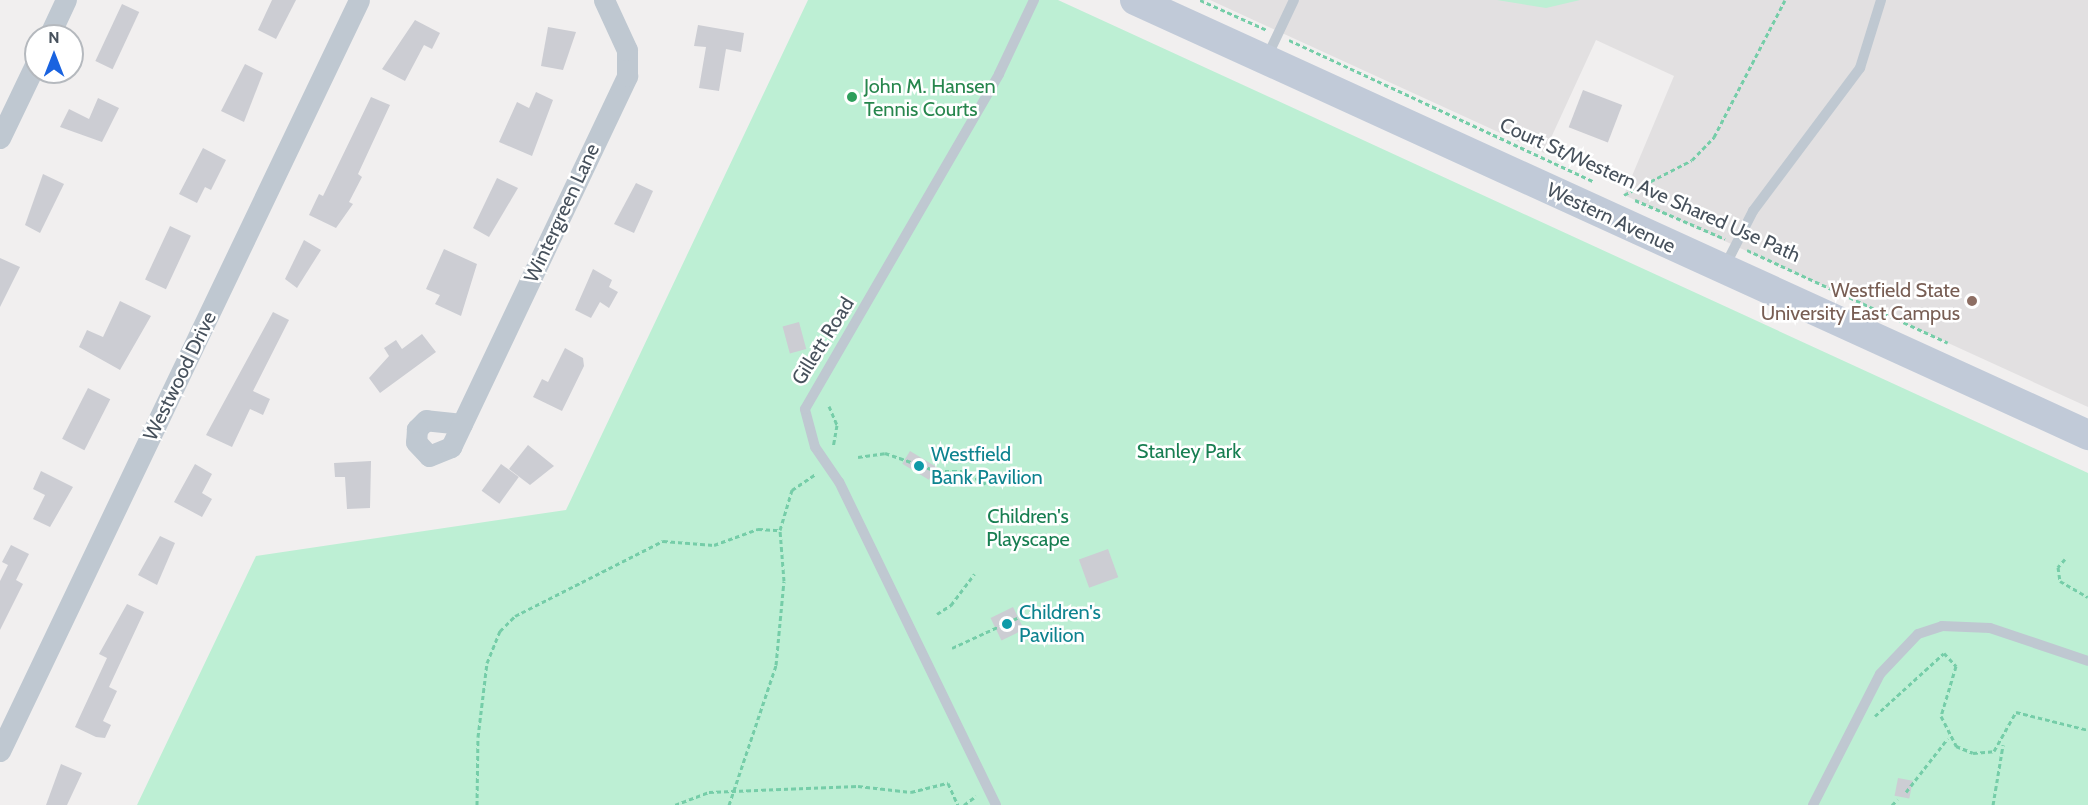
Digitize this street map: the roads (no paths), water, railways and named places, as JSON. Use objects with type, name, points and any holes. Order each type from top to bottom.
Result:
[{"type":"main road","name":"Western Avenue","points":[[1135,0],[1272,47],[1729,256],[2088,435]]},
{"type":"street","points":[[55,24],[66,0]]},
{"type":"street","name":"Westwood Drive","points":[[0,751],[359,0]]},
{"type":"street","name":"Wintergreen Lane","points":[[462,424],[627,76],[627,50],[604,0]]},
{"type":"street","points":[[0,138],[26,84]]},
{"type":"lane","name":"Gillett Road","points":[[996,805],[839,482],[815,447],[805,409],[999,74],[1034,0]]},
{"type":"lane","points":[[1272,47],[1294,0]]},
{"type":"lane","points":[[1729,256],[1753,211],[1860,68],[1881,0]]},
{"type":"lane","points":[[1813,805],[1857,716],[1897,650],[1942,626],[2012,633],[2088,661]]},
{"type":"place","name":"John M. Hansen Tennis Courts","points":[[852,97]]},
{"type":"place","name":"Westfield State University East Campus","points":[[1972,301]]},
{"type":"place","name":"Westfield Bank Pavilion","points":[[919,466]]},
{"type":"place","name":"Children's Pavilion","points":[[1007,624]]},
{"type":"park label","name":"Stanley Park","points":[[1189,451]]},
{"type":"park label","name":"Children's Playscape","points":[[1028,528]]}]
